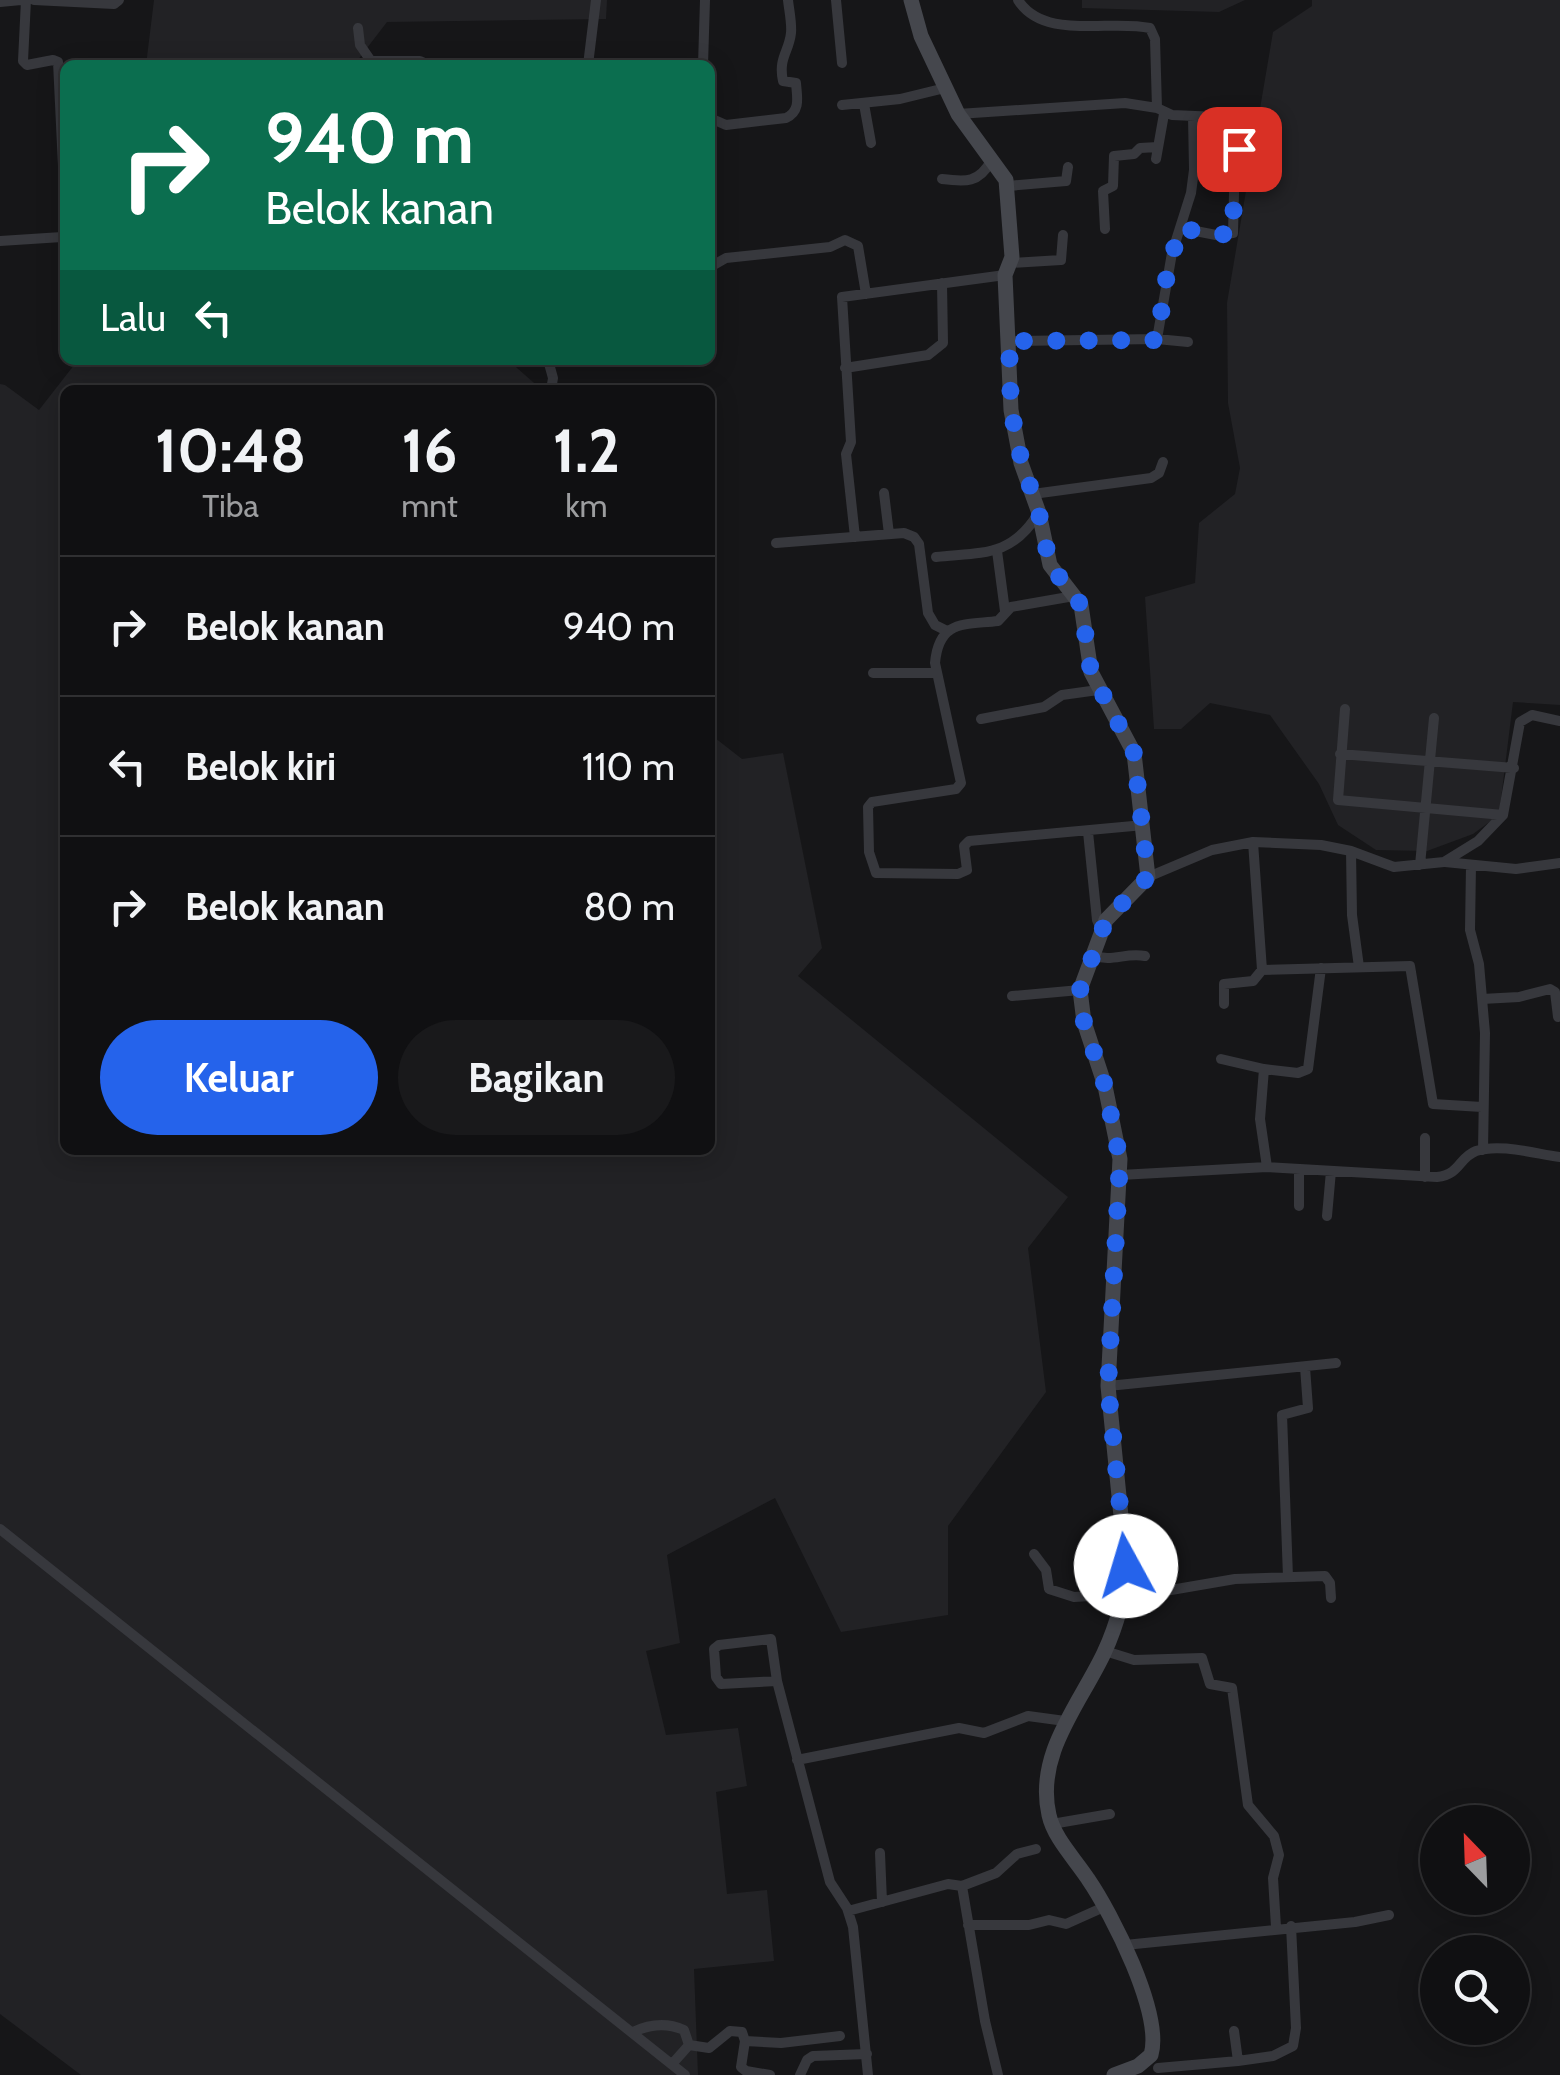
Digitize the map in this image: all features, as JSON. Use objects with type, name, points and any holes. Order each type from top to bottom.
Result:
[{"type":"street","points":[[0,2],[23,0],[23,61],[27,65],[58,62],[60,104]]},
{"type":"street","points":[[34,0],[114,4],[119,0]]},
{"type":"street","points":[[589,60],[596,0]]},
{"type":"street","points":[[702,60],[705,0]]},
{"type":"street","points":[[715,120],[726,125],[786,118],[794,113],[796,83],[783,81],[780,69],[792,36],[788,0]]},
{"type":"street","points":[[836,0],[842,63]]},
{"type":"street","points":[[911,0],[921,36],[958,114],[1008,186],[1014,434],[1039,513],[1050,565],[1083,614],[1087,650],[1098,690],[1134,753],[1148,877]]},
{"type":"street","points":[[1018,0],[1025,11],[1048,22],[1150,28],[1155,39],[1160,111],[1157,153],[1140,148],[1134,154],[1114,156],[1113,186],[1103,191],[1105,229]]},
{"type":"street","points":[[358,28],[360,46],[370,60]]},
{"type":"street","points":[[842,105],[945,88]]},
{"type":"street","points":[[958,114],[1125,102],[1193,116],[1242,118],[1242,146],[1235,154],[1234,229],[1225,236],[1180,228]]},
{"type":"street","points":[[864,104],[871,143]]},
{"type":"street","points":[[1157,340],[1167,274],[1191,193],[1193,116]]},
{"type":"street","points":[[942,179],[976,180],[992,161]]},
{"type":"street","points":[[1008,186],[1066,180],[1068,166]]},
{"type":"street","points":[[855,537],[846,454],[852,442],[842,297],[1061,260],[1063,234]]},
{"type":"street","points":[[0,241],[60,237]]},
{"type":"street","points":[[715,264],[726,258],[830,247],[845,240],[858,246],[866,294]]},
{"type":"street","points":[[844,368],[938,351],[943,343],[942,283]]},
{"type":"street","points":[[1009,341],[1188,342]]},
{"type":"street","points":[[1033,494],[1151,478],[1159,473],[1164,462]]},
{"type":"street","points":[[884,493],[889,534]]},
{"type":"street","points":[[936,557],[997,551],[1029,529],[1039,513]]},
{"type":"street","points":[[776,543],[907,534],[917,540],[928,613],[936,625],[947,631]]},
{"type":"street","points":[[997,551],[1005,611]]},
{"type":"street","points":[[1074,596],[1011,607],[998,621],[962,624],[947,631],[936,651],[937,673],[960,783],[956,789],[872,802],[868,807],[869,852],[876,873],[958,874],[967,870],[964,846],[968,841],[1144,825]]},
{"type":"street","points":[[872,673],[937,673]]},
{"type":"street","points":[[982,719],[1044,707],[1057,696],[1098,690]]},
{"type":"street","points":[[1345,710],[1338,800],[1504,815]]},
{"type":"street","points":[[1444,862],[1478,841],[1504,815],[1516,735],[1525,717],[1560,721]]},
{"type":"street","points":[[1420,866],[1434,718]]},
{"type":"street","points":[[1340,754],[1514,768]]},
{"type":"street","points":[[1088,832],[1096,920],[1101,929]]},
{"type":"street","points":[[1224,1004],[1224,984],[1253,981],[1262,970],[1253,842]]},
{"type":"street","points":[[1156,2066],[1150,2024],[1125,1945],[1052,1824],[1047,1805],[1048,1772],[1066,1720],[1105,1651],[1126,1590],[1108,1386],[1120,1175],[1114,1126],[1084,1022],[1080,990],[1101,929],[1113,912],[1148,877],[1212,850],[1253,842],[1321,846],[1406,868],[1444,862],[1525,869],[1560,864]]},
{"type":"street","points":[[1351,851],[1352,915],[1359,967]]},
{"type":"street","points":[[1471,865],[1470,930],[1476,944],[1485,1033],[1483,1150]]},
{"type":"street","points":[[1092,955],[1104,960],[1145,956]]},
{"type":"street","points":[[1262,970],[1410,966],[1432,1104],[1482,1106]]},
{"type":"street","points":[[1221,1059],[1264,1069],[1298,1073],[1308,1070],[1321,968]]},
{"type":"street","points":[[1482,999],[1519,997],[1550,989],[1555,992],[1558,1018]]},
{"type":"street","points":[[1012,996],[1080,990]]},
{"type":"street","points":[[1264,1069],[1260,1106],[1266,1167]]},
{"type":"street","points":[[1425,1138],[1425,1177]]},
{"type":"street","points":[[1120,1175],[1266,1167],[1444,1177],[1457,1171],[1467,1156],[1483,1150],[1560,1157]]},
{"type":"street","points":[[1300,1169],[1300,1206]]},
{"type":"street","points":[[1326,1216],[1331,1170]]},
{"type":"street","points":[[1108,1386],[1336,1363]]},
{"type":"street","points":[[1288,1577],[1282,1415],[1308,1408],[1305,1367]]},
{"type":"street","points":[[0,1529],[685,2075]]},
{"type":"street","points":[[1034,1554],[1046,1570],[1049,1589],[1074,1597],[1126,1590],[1171,1590],[1235,1579],[1325,1576],[1330,1583],[1330,1598]]},
{"type":"street","points":[[777,1681],[721,1684],[716,1677],[714,1648],[771,1639],[796,1760],[815,1817],[830,1882],[848,1911],[858,1962],[868,2075]]},
{"type":"street","points":[[1105,1651],[1134,1660],[1202,1658],[1210,1684],[1232,1688],[1248,1805],[1274,1836],[1278,1855],[1273,1878],[1276,1927]]},
{"type":"street","points":[[796,1760],[959,1728],[984,1733],[1022,1716],[1066,1720]]},
{"type":"street","points":[[1052,1824],[1110,1814]]},
{"type":"street","points":[[848,1911],[948,1884],[962,1886],[996,1873],[1017,1854],[1036,1849]]},
{"type":"street","points":[[880,1853],[882,1902]]},
{"type":"street","points":[[962,1886],[998,2075]]},
{"type":"street","points":[[968,1925],[1028,1925],[1050,1920],[1066,1924],[1104,1908]]},
{"type":"street","points":[[1125,1945],[1388,1915]]},
{"type":"street","points":[[1114,2075],[1138,2066],[1273,2056],[1293,2046],[1296,2028],[1292,1926]]},
{"type":"street","points":[[633,2032],[668,2024],[684,2030],[689,2045]]},
{"type":"street","points":[[689,2045],[709,2048],[724,2034],[736,2030],[744,2035],[745,2041],[741,2066],[746,2071],[770,2075]]},
{"type":"street","points":[[1234,2031],[1238,2060]]},
{"type":"street","points":[[745,2041],[791,2042],[840,2036]]},
{"type":"street","points":[[673,2063],[689,2045]]},
{"type":"street","points":[[800,2075],[806,2060],[814,2056],[867,2054]]},
{"type":"shaded area","points":[[154,0],[607,0],[606,19],[387,22],[358,60],[147,60]]},
{"type":"shaded area","points":[[1082,0],[1245,0],[1219,12],[1082,8]]},
{"type":"shaded area","points":[[1312,0],[1560,0],[1560,705],[1513,702],[1499,815],[1473,834],[1427,851],[1376,850],[1338,825],[1319,784],[1270,715],[1210,703],[1181,729],[1154,729],[1145,597],[1195,583],[1199,523],[1235,494],[1240,468],[1228,403],[1227,303],[1273,32],[1312,6]]},
{"type":"shaded area","points":[[74,365],[514,365],[536,385],[60,385],[60,1155],[715,1155],[715,738],[742,759],[783,753],[822,948],[798,976],[1068,1197],[1028,1248],[1046,1392],[948,1526],[948,1615],[841,1632],[775,1498],[667,1555],[680,1643],[646,1651],[666,1735],[738,1728],[747,1786],[716,1792],[727,1894],[767,1890],[774,1961],[694,1969],[698,2075],[81,2075],[0,2014],[0,384],[39,410]]},
{"type":"route","points":[[1126,1566],[1108,1386],[1120,1160],[1105,1086],[1084,1022],[1080,990],[1106,920],[1148,877],[1148,856],[1134,753],[1091,672],[1081,605],[1050,565],[1038,509],[1014,434],[1009,341],[1157,340],[1167,274],[1180,228],[1216,235],[1233,233],[1235,154],[1239,149]]}]
